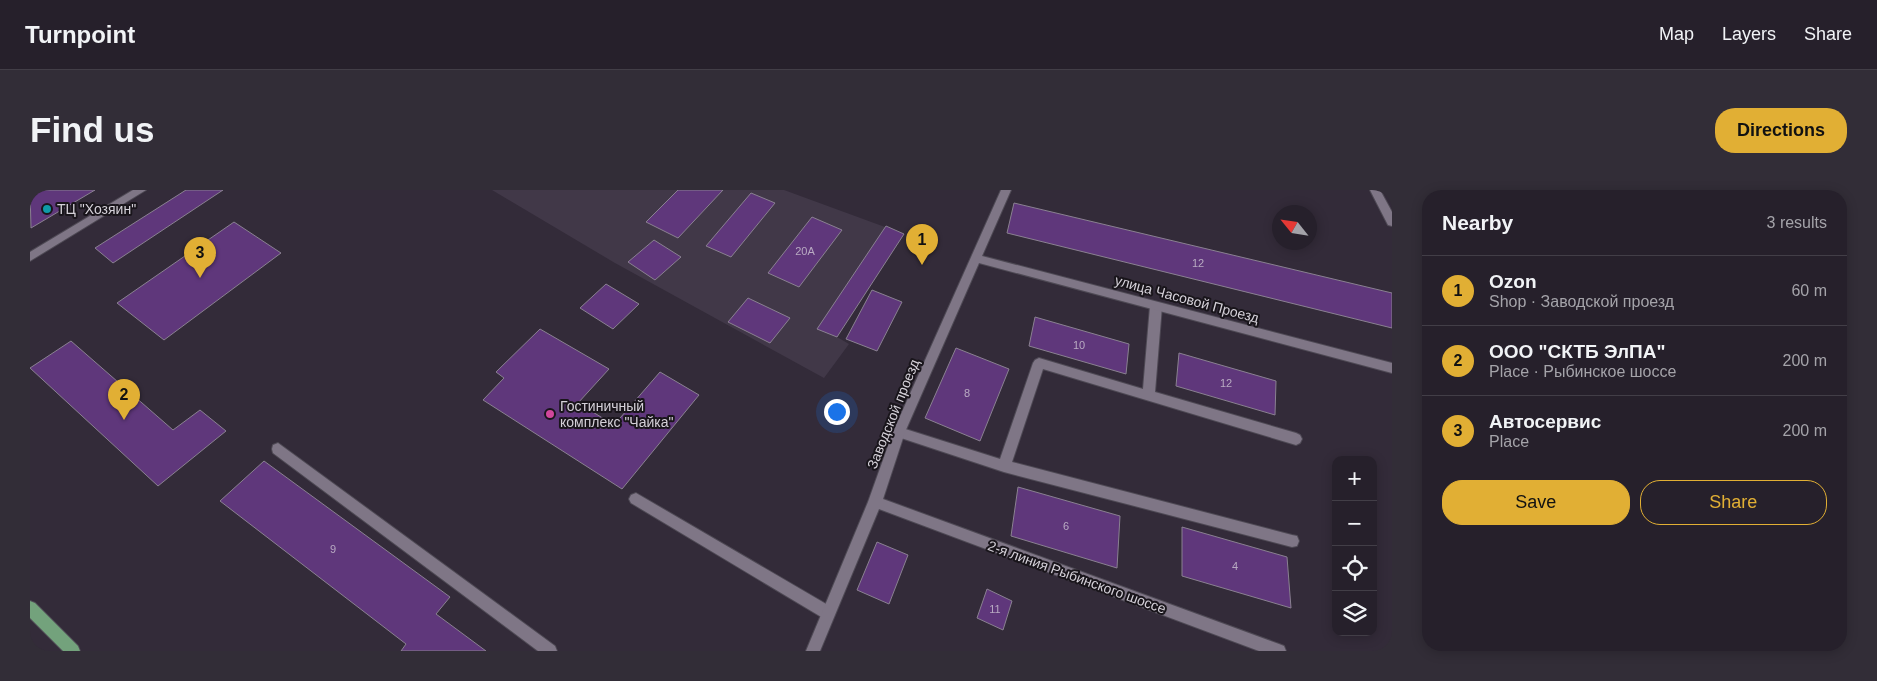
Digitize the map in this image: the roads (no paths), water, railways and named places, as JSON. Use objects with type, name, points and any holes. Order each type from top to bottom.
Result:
[{"type":"main road","points":[[30,608],[73,651]]},
{"type":"street","points":[[30,257],[141,190]]},
{"type":"street","name":"Заводской проезд","points":[[813,651],[875,502],[899,432],[1006,190]]},
{"type":"street","points":[[1375,190],[1392,222]]},
{"type":"street","name":"улица Часовой Проезд","points":[[975,258],[1392,368]]},
{"type":"street","points":[[1149,395],[1156,306]]},
{"type":"street","points":[[1004,466],[1039,363],[1296,439]]},
{"type":"street","points":[[899,432],[1004,466],[1292,541]]},
{"type":"street","points":[[278,449],[550,651]]},
{"type":"street","points":[[636,499],[828,614]]},
{"type":"street","name":"2-я линия Рыбинского шоссе","points":[[875,502],[1279,651]]},
{"type":"place","name":"ТЦ \"Хозяин\"","points":[[47,209]]},
{"type":"place","name":"Ozon","points":[[922,265]]},
{"type":"place","name":"Автосервис","points":[[200,278]]},
{"type":"place","name":"Гостиничный комплекс \"Чайка\"","points":[[550,414]]},
{"type":"place","name":"ООО \"СКТБ ЭлПА\"","points":[[124,420]]}]
